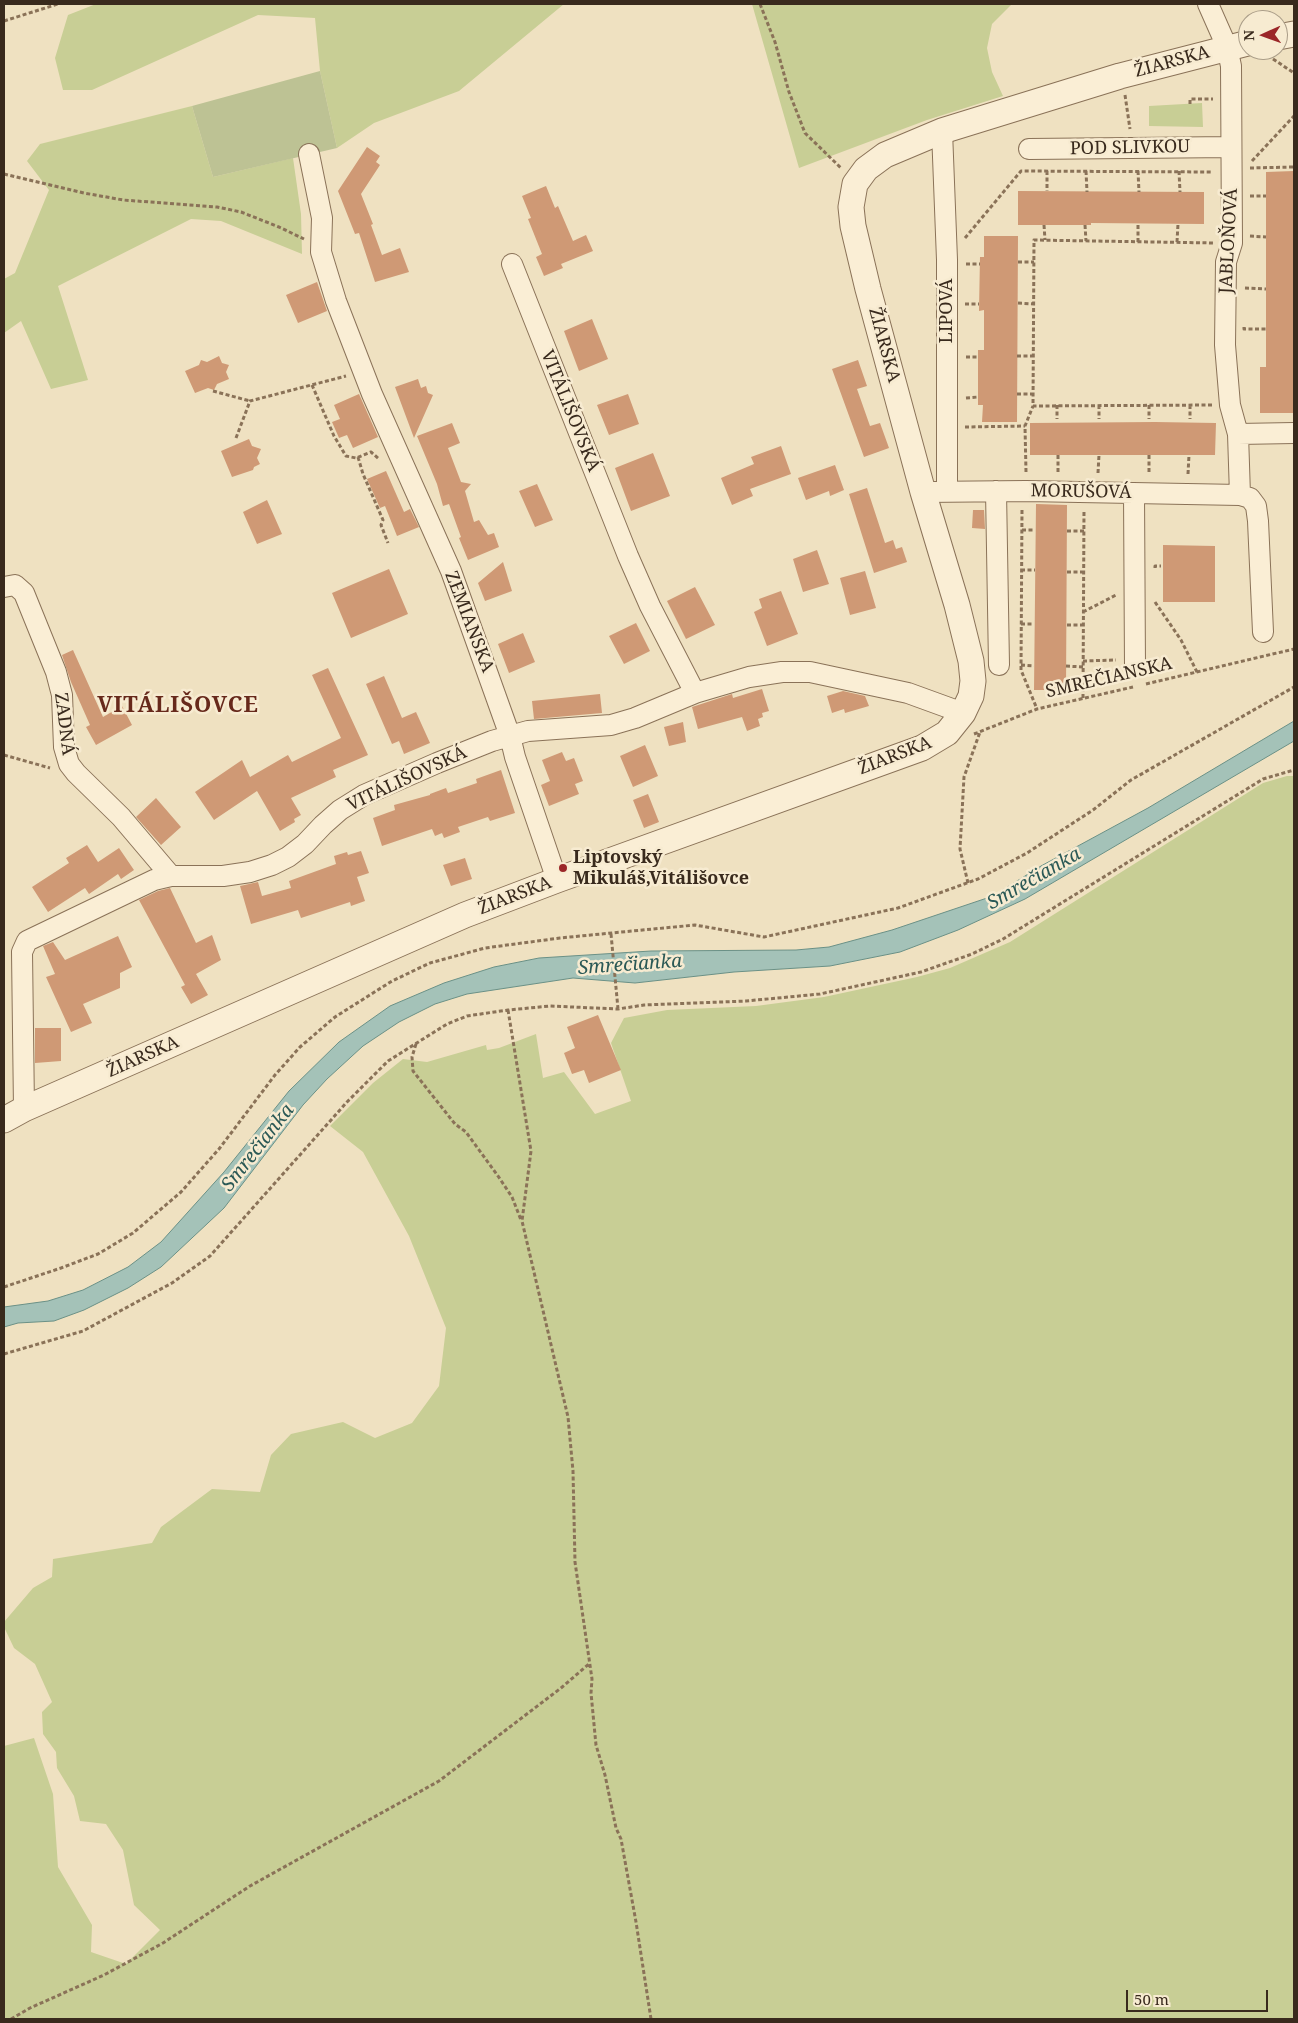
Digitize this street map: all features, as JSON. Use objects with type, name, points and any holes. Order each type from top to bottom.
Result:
[{"type":"street","name":"JABLOŇOVÁ","points":[[1208,4],[1237,45],[1231,66],[1231,147],[1238,170],[1238,240],[1226,262],[1225,345],[1230,405],[1238,434],[1240,495]]},
{"type":"street","name":"ŽIARSKA","points":[[14,1115],[465,915],[922,748],[947,733],[968,724],[973,681],[971,661],[957,606],[935,491],[853,226],[851,207],[855,184],[866,169],[885,155],[942,131],[1120,76],[1237,45]]},
{"type":"street","name":"LIPOVÁ","points":[[935,491],[947,427],[956,262],[942,131]]},
{"type":"street","name":"POD SLIVKOU","points":[[1029,149],[1231,147]]},
{"type":"street","name":"ZEMIANSKA","points":[[309,154],[322,218],[321,252],[336,301],[363,371],[451,571],[510,736],[515,757],[557,880]]},
{"type":"street","name":"VITÁLIŠOVSKÁ","points":[[512,264],[628,556],[650,606],[695,693]]},
{"type":"street","points":[[1238,434],[1294,433]]},
{"type":"street","name":"MORUŠOVÁ","points":[[935,491],[1240,495]]},
{"type":"street","points":[[996,491],[999,665]]},
{"type":"street","points":[[1134,494],[1135,667]]},
{"type":"street","points":[[1240,495],[1250,498],[1256,506],[1263,632]]},
{"type":"street","name":"ZADNÁ","points":[[4,587],[15,586],[24,593],[56,672],[62,695],[64,747],[69,764],[122,817],[171,876]]},
{"type":"street","name":"VITÁLIŠOVSKÁ","points":[[14,1115],[22,952],[27,941],[154,880],[171,876],[223,876],[250,872],[272,865],[288,858],[305,844],[323,824],[340,810],[364,795],[437,763],[492,741],[528,731],[611,725],[635,718],[695,693],[749,677],[782,672],[810,672],[908,693],[968,724]]},
{"type":"path","points":[[4,21],[58,4]]},
{"type":"path","points":[[760,4],[775,42],[789,92],[805,133],[855,184]]},
{"type":"path","points":[[1284,60],[1294,73]]},
{"type":"path","points":[[1125,94],[1130,129]]},
{"type":"path","points":[[1190,104],[1190,99],[1232,99]]},
{"type":"path","points":[[956,262],[1021,171],[1179,172],[1294,167]]},
{"type":"path","points":[[1047,171],[1047,191]]},
{"type":"path","points":[[1086,171],[1087,192]]},
{"type":"path","points":[[1138,172],[1139,192]]},
{"type":"path","points":[[1179,172],[1180,192]]},
{"type":"path","points":[[4,174],[123,200],[217,207],[256,217],[298,236],[321,252]]},
{"type":"path","points":[[1244,196],[1266,196]]},
{"type":"path","points":[[1178,224],[1178,242]]},
{"type":"path","points":[[1044,225],[1045,240]]},
{"type":"path","points":[[1085,225],[1086,241]]},
{"type":"path","points":[[1138,225],[1138,242]]},
{"type":"path","points":[[1037,709],[1021,670],[1025,426],[1034,406],[1034,240],[1178,242],[1238,240],[1266,236]]},
{"type":"path","points":[[956,262],[980,264]]},
{"type":"path","points":[[1018,262],[1034,262]]},
{"type":"path","points":[[1244,288],[1266,289]]},
{"type":"path","points":[[965,304],[979,304]]},
{"type":"path","points":[[1018,304],[1034,304]]},
{"type":"path","points":[[965,357],[978,356]]},
{"type":"path","points":[[1018,356],[1034,356]]},
{"type":"path","points":[[213,390],[250,401],[363,371]]},
{"type":"path","points":[[312,385],[334,436],[346,456],[350,458],[358,457],[371,452],[386,465]]},
{"type":"path","points":[[1017,394],[1033,394]]},
{"type":"path","points":[[966,398],[978,398]]},
{"type":"path","points":[[236,438],[250,401]]},
{"type":"path","points":[[1149,405],[1149,419]]},
{"type":"path","points":[[1190,405],[1190,419]]},
{"type":"path","points":[[1034,406],[1230,405]]},
{"type":"path","points":[[1057,406],[1057,419]]},
{"type":"path","points":[[1099,406],[1099,419]]},
{"type":"path","points":[[947,427],[1025,426]]},
{"type":"path","points":[[1058,455],[1058,472]]},
{"type":"path","points":[[1098,473],[1099,455]]},
{"type":"path","points":[[1149,455],[1149,474]]},
{"type":"path","points":[[1188,474],[1189,455]]},
{"type":"path","points":[[358,457],[363,474],[383,520],[381,525],[388,543]]},
{"type":"path","points":[[1084,492],[1084,698]]},
{"type":"path","points":[[1022,530],[1035,530]]},
{"type":"path","points":[[1067,531],[1084,531]]},
{"type":"path","points":[[1155,573],[1155,566],[1161,566]]},
{"type":"path","points":[[1022,570],[1035,570]]},
{"type":"path","points":[[1067,572],[1084,572]]},
{"type":"path","points":[[1083,612],[1116,595]]},
{"type":"path","points":[[1155,595],[1155,602],[1181,640],[1197,672]]},
{"type":"path","points":[[1022,624],[1034,624]]},
{"type":"path","points":[[1067,625],[1083,625]]},
{"type":"path","name":"SMREČIANSKA","points":[[968,724],[980,732],[1037,709],[1294,649]]},
{"type":"path","points":[[1083,661],[1116,660]]},
{"type":"path","points":[[1021,665],[1034,666]]},
{"type":"path","points":[[1066,666],[1083,667]]},
{"type":"path","points":[[4,1287],[98,1254],[133,1233],[187,1185],[219,1148],[274,1075],[300,1047],[335,1017],[392,981],[430,963],[485,948],[560,938],[695,925],[764,936],[898,908],[968,883],[1035,847],[1093,810],[1130,780],[1294,687]]},
{"type":"path","points":[[968,883],[960,849],[964,777],[980,732]]},
{"type":"path","points":[[4,755],[54,770]]},
{"type":"path","points":[[4,1354],[82,1330],[172,1283],[210,1256],[346,1102],[388,1061],[447,1024],[467,1016],[550,1006],[618,1009],[736,1002],[820,994],[921,972],[972,954],[1003,939],[1255,783],[1294,768]]},
{"type":"path","points":[[611,934],[618,1009]]},
{"type":"path","points":[[508,1010],[531,1151],[522,1221]]},
{"type":"path","points":[[416,1043],[412,1057],[413,1071],[455,1124],[466,1132],[498,1176],[512,1197],[522,1221],[568,1417],[573,1471],[575,1562],[590,1663],[596,1745],[605,1775],[616,1828],[621,1840],[651,2019]]},
{"type":"path","points":[[11,2019],[30,2008],[104,1975],[154,1947],[250,1886],[440,1781],[561,1688],[590,1663]]},
{"type":"green space","points":[[96,4],[564,4],[459,91],[374,123],[337,148],[320,71],[315,18],[258,15],[92,90],[63,90],[55,58],[68,15]]},
{"type":"green space","points":[[752,4],[1015,4],[1011,5],[992,24],[987,48],[992,72],[1003,96],[927,120],[799,168]]},
{"type":"green space","points":[[320,71],[337,148],[213,177],[192,106]]},
{"type":"green space","points":[[1202,103],[1203,127],[1149,126],[1149,106]]},
{"type":"green space","points":[[192,106],[213,177],[293,158],[301,214],[302,254],[221,221],[191,219],[58,286],[88,380],[51,389],[21,321],[4,333],[4,279],[15,273],[49,190],[27,161],[40,144]]},
{"type":"green space","points":[[1287,776],[1294,776],[1294,2019],[4,2019],[4,1746],[34,1738],[53,1794],[58,1867],[92,1925],[91,1952],[126,1964],[160,1930],[134,1905],[123,1850],[106,1824],[80,1821],[74,1796],[57,1768],[56,1752],[43,1734],[42,1712],[52,1702],[35,1664],[14,1648],[4,1627],[4,1622],[33,1588],[52,1577],[53,1559],[152,1543],[161,1527],[212,1489],[260,1492],[271,1455],[291,1434],[343,1422],[375,1438],[412,1423],[439,1386],[446,1328],[409,1236],[363,1152],[330,1126],[373,1083],[403,1059],[427,1062],[486,1045],[487,1050],[499,1048],[536,1034],[543,1078],[564,1072],[595,1114],[631,1101],[611,1043],[624,1018],[667,1010],[756,1006],[824,997],[950,968],[1010,942],[1263,783]]},
{"type":"water","name":"Smrečianka","points":[[1294,721],[1294,741],[1025,899],[958,930],[900,952],[830,966],[734,972],[635,983],[573,978],[467,994],[435,1004],[399,1022],[363,1046],[327,1079],[303,1105],[224,1208],[161,1267],[128,1288],[84,1310],[54,1321],[18,1323],[4,1327],[4,1307],[48,1301],[83,1290],[128,1267],[161,1242],[224,1172],[289,1091],[339,1042],[390,1006],[444,983],[494,967],[539,958],[651,951],[796,950],[829,947],[892,930],[993,896],[1041,866],[1148,808]]},
{"type":"building","points":[[367,147],[380,156],[376,162],[380,165],[361,194],[373,224],[371,225],[382,255],[400,248],[409,272],[375,282],[359,233],[355,234],[338,191]]},
{"type":"building","points":[[1294,171],[1294,413],[1260,413],[1260,367],[1266,367],[1266,172]]},
{"type":"building","points":[[546,186],[555,208],[558,206],[573,241],[586,235],[593,251],[561,264],[563,268],[544,276],[536,257],[542,254],[528,219],[531,218],[522,196]]},
{"type":"building","points":[[1018,191],[1204,192],[1204,224],[1091,223],[1091,225],[1018,225]]},
{"type":"building","points":[[984,236],[1018,236],[1017,422],[982,422],[983,405],[978,405],[978,350],[984,350],[984,310],[979,311],[980,257],[984,257]]},
{"type":"building","points":[[317,282],[327,311],[298,323],[286,295]]},
{"type":"building","points":[[592,319],[608,359],[579,371],[564,331]]},
{"type":"building","points":[[219,356],[222,363],[229,365],[226,372],[229,379],[217,384],[214,390],[208,388],[195,393],[185,371],[199,365],[201,360],[207,362]]},
{"type":"building","points":[[858,360],[867,386],[857,389],[870,426],[880,423],[889,448],[864,457],[832,369]]},
{"type":"building","points":[[418,379],[421,388],[426,386],[428,393],[433,395],[414,438],[395,387]]},
{"type":"building","points":[[359,394],[378,437],[353,448],[347,435],[339,438],[332,422],[340,419],[334,405]]},
{"type":"building","points":[[628,394],[639,424],[609,435],[597,405]]},
{"type":"building","points":[[452,423],[460,443],[448,448],[461,482],[471,484],[465,491],[474,522],[479,520],[488,535],[494,533],[499,547],[468,560],[449,504],[443,506],[437,484],[417,436]]},
{"type":"building","points":[[1030,423],[1216,423],[1215,455],[1030,455]]},
{"type":"building","points":[[249,439],[252,446],[261,449],[257,458],[260,464],[254,467],[253,470],[232,477],[221,451]]},
{"type":"building","points":[[781,446],[791,474],[750,489],[753,496],[732,505],[721,478],[754,464],[751,457]]},
{"type":"building","points":[[653,453],[670,496],[631,511],[615,468]]},
{"type":"building","points":[[835,465],[844,490],[830,496],[829,491],[806,500],[798,478]]},
{"type":"building","points":[[386,471],[404,512],[410,509],[419,527],[397,536],[385,506],[380,508],[367,479]]},
{"type":"building","points":[[537,484],[553,520],[535,527],[519,491]]},
{"type":"building","points":[[867,488],[885,543],[893,540],[896,549],[902,547],[907,562],[874,573],[849,494]]},
{"type":"building","points":[[267,500],[282,534],[257,544],[243,512]]},
{"type":"building","points":[[1036,504],[1067,505],[1066,690],[1034,690]]},
{"type":"building","points":[[973,510],[984,510],[985,529],[972,528]]},
{"type":"building","points":[[1163,545],[1215,546],[1215,602],[1163,602]]},
{"type":"building","points":[[817,550],[829,584],[803,592],[793,559]]},
{"type":"building","points":[[503,562],[512,591],[485,601],[478,583]]},
{"type":"building","points":[[389,569],[408,614],[351,638],[332,593]]},
{"type":"building","points":[[865,571],[876,608],[850,615],[840,578]]},
{"type":"building","points":[[695,587],[715,625],[686,639],[667,601]]},
{"type":"building","points":[[781,591],[798,634],[767,646],[754,612],[762,608],[759,599]]},
{"type":"building","points":[[636,623],[650,651],[624,664],[609,636]]},
{"type":"building","points":[[523,633],[535,662],[509,673],[498,644]]},
{"type":"building","points":[[73,650],[103,717],[122,706],[132,725],[96,745],[86,727],[90,725],[71,682],[62,655]]},
{"type":"building","points":[[328,668],[368,755],[333,770],[336,777],[291,798],[301,815],[294,819],[295,822],[280,831],[257,791],[214,820],[195,792],[242,760],[250,777],[288,755],[292,762],[341,738],[312,675]]},
{"type":"building","points":[[384,676],[402,718],[416,712],[430,743],[404,754],[399,741],[392,744],[366,684]]},
{"type":"building","points":[[762,689],[769,711],[762,713],[763,717],[758,719],[760,726],[747,731],[742,717],[698,729],[692,707],[732,694],[733,698]]},
{"type":"building","points":[[843,691],[865,696],[869,706],[845,713],[844,709],[832,713],[827,696]]},
{"type":"building","points":[[600,694],[602,713],[534,719],[532,701]]},
{"type":"building","points":[[683,722],[686,742],[669,746],[664,727]]},
{"type":"building","points":[[645,745],[658,776],[633,787],[620,756]]},
{"type":"building","points":[[562,752],[566,761],[574,758],[583,781],[575,784],[579,794],[549,806],[541,785],[550,781],[542,760]]},
{"type":"building","points":[[501,770],[515,813],[490,821],[488,817],[458,827],[460,832],[444,838],[442,833],[435,836],[432,829],[382,846],[373,818],[395,810],[394,805],[430,795],[446,788],[448,793],[477,783],[476,779]]},
{"type":"building","points":[[648,794],[659,822],[644,828],[633,800]]},
{"type":"building","points":[[156,798],[181,827],[161,845],[136,817]]},
{"type":"building","points":[[87,845],[98,862],[119,848],[134,870],[121,879],[118,874],[89,894],[85,888],[48,912],[32,887],[69,863],[66,858]]},
{"type":"building","points":[[361,851],[369,873],[357,877],[365,901],[351,906],[350,902],[301,918],[298,910],[251,924],[240,886],[258,882],[262,896],[291,888],[289,881],[336,864],[334,856],[347,852],[348,855]]},
{"type":"building","points":[[465,858],[472,879],[451,886],[443,865]]},
{"type":"building","points":[[170,888],[196,943],[212,935],[221,960],[196,974],[208,995],[191,1004],[181,987],[185,985],[139,900],[158,891]]},
{"type":"building","points":[[118,936],[132,967],[120,973],[120,988],[83,1004],[92,1023],[71,1032],[46,977],[55,974],[43,946],[53,942],[65,960]]},
{"type":"building","points":[[598,1015],[621,1070],[589,1083],[584,1070],[572,1074],[564,1053],[575,1048],[567,1027]]},
{"type":"building","points":[[35,1028],[61,1028],[61,1061],[35,1063]]},
{"type":"place","name":"Liptovský Mikuláš,Vitálišovce","points":[[563,868]]},
{"type":"district","name":"VITÁLIŠOVCE","points":[[178,706]]}]
